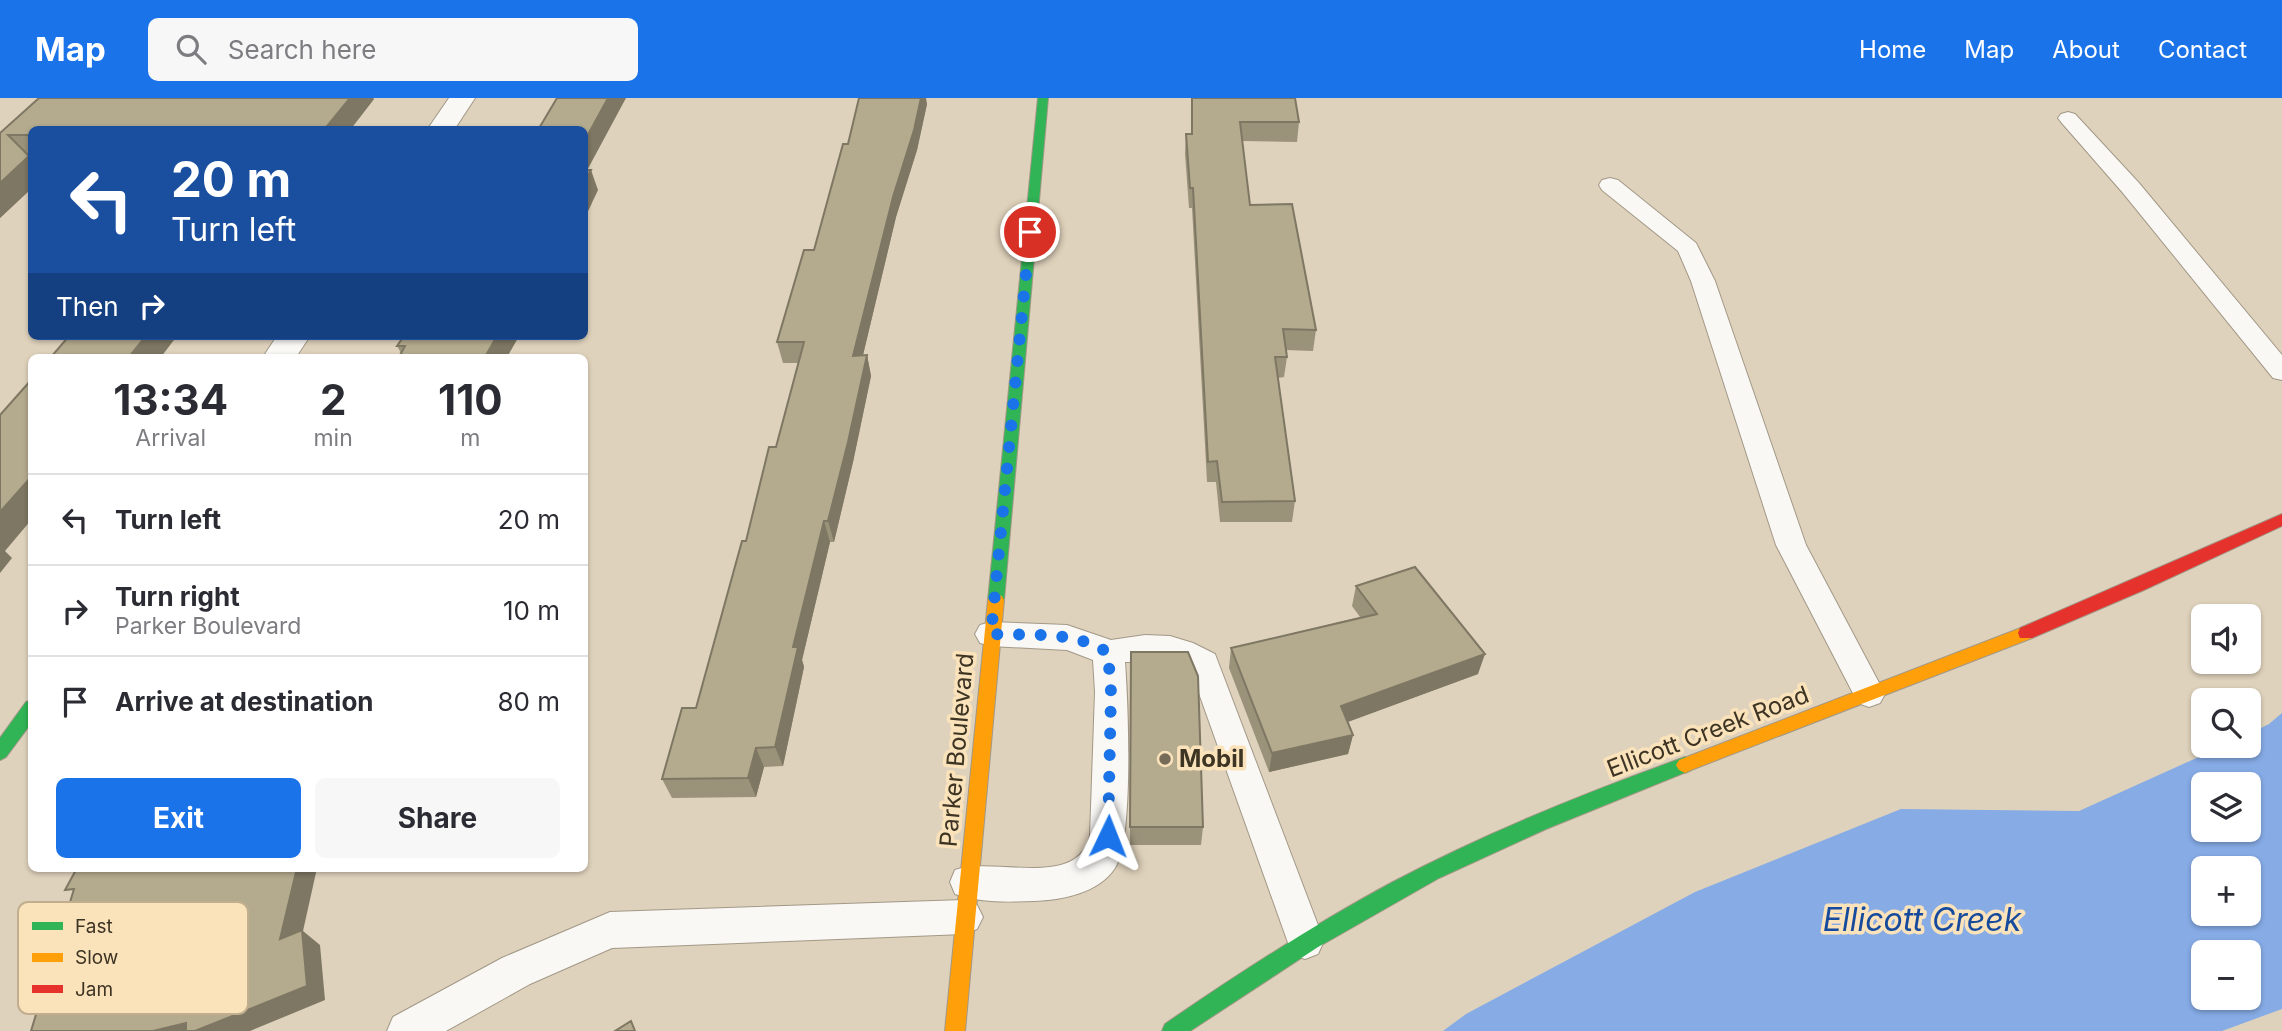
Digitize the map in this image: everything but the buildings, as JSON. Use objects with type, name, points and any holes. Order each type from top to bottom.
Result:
[{"type":"street","points":[[443,126],[462,98]]},
{"type":"street","name":"Parker Boulevard","points":[[955,1031],[1043,98]]},
{"type":"street","name":"Ellicott Creek Road","points":[[1172,1031],[1305,940],[1434,871],[1609,795],[2040,628],[2227,547],[2282,520]]},
{"type":"street","points":[[0,752],[28,713]]},
{"type":"lane","points":[[2068,118],[2131,188],[2282,372]]},
{"type":"lane","points":[[1611,185],[1688,248],[1703,282],[1791,544],[1869,694]]},
{"type":"lane","points":[[407,1031],[516,971],[610,930],[966,899],[1022,884],[1069,881],[1087,873],[1102,857],[1108,836],[1111,692],[1108,653],[1095,643],[1069,638],[991,634]]},
{"type":"lane","points":[[1108,653],[1134,647],[1175,650],[1190,653],[1204,663],[1305,940]]},
{"type":"water","name":"Ellicott Creek","points":[[2282,713],[2282,1009],[2222,1031],[1443,1031],[1466,1014],[1695,892],[1901,809],[2079,811],[2196,758],[2261,758],[2261,728]]},
{"type":"traffic: fast","points":[[996,600],[1043,98]]},
{"type":"traffic: fast","points":[[0,752],[28,713]]},
{"type":"traffic: fast","points":[[1172,1031],[1311,940],[1432,872],[1539,823],[1685,765]]},
{"type":"traffic: slow","points":[[955,1031],[996,600]]},
{"type":"traffic: slow","points":[[1685,765],[2026,633]]},
{"type":"traffic: jam","points":[[2026,633],[2138,586],[2282,520]]},
{"type":"place","name":"Mobil","points":[[1165,759]]},
{"type":"route","points":[[1030,232],[991,634],[1069,638],[1095,643],[1108,653],[1111,692],[1108,836]]}]
